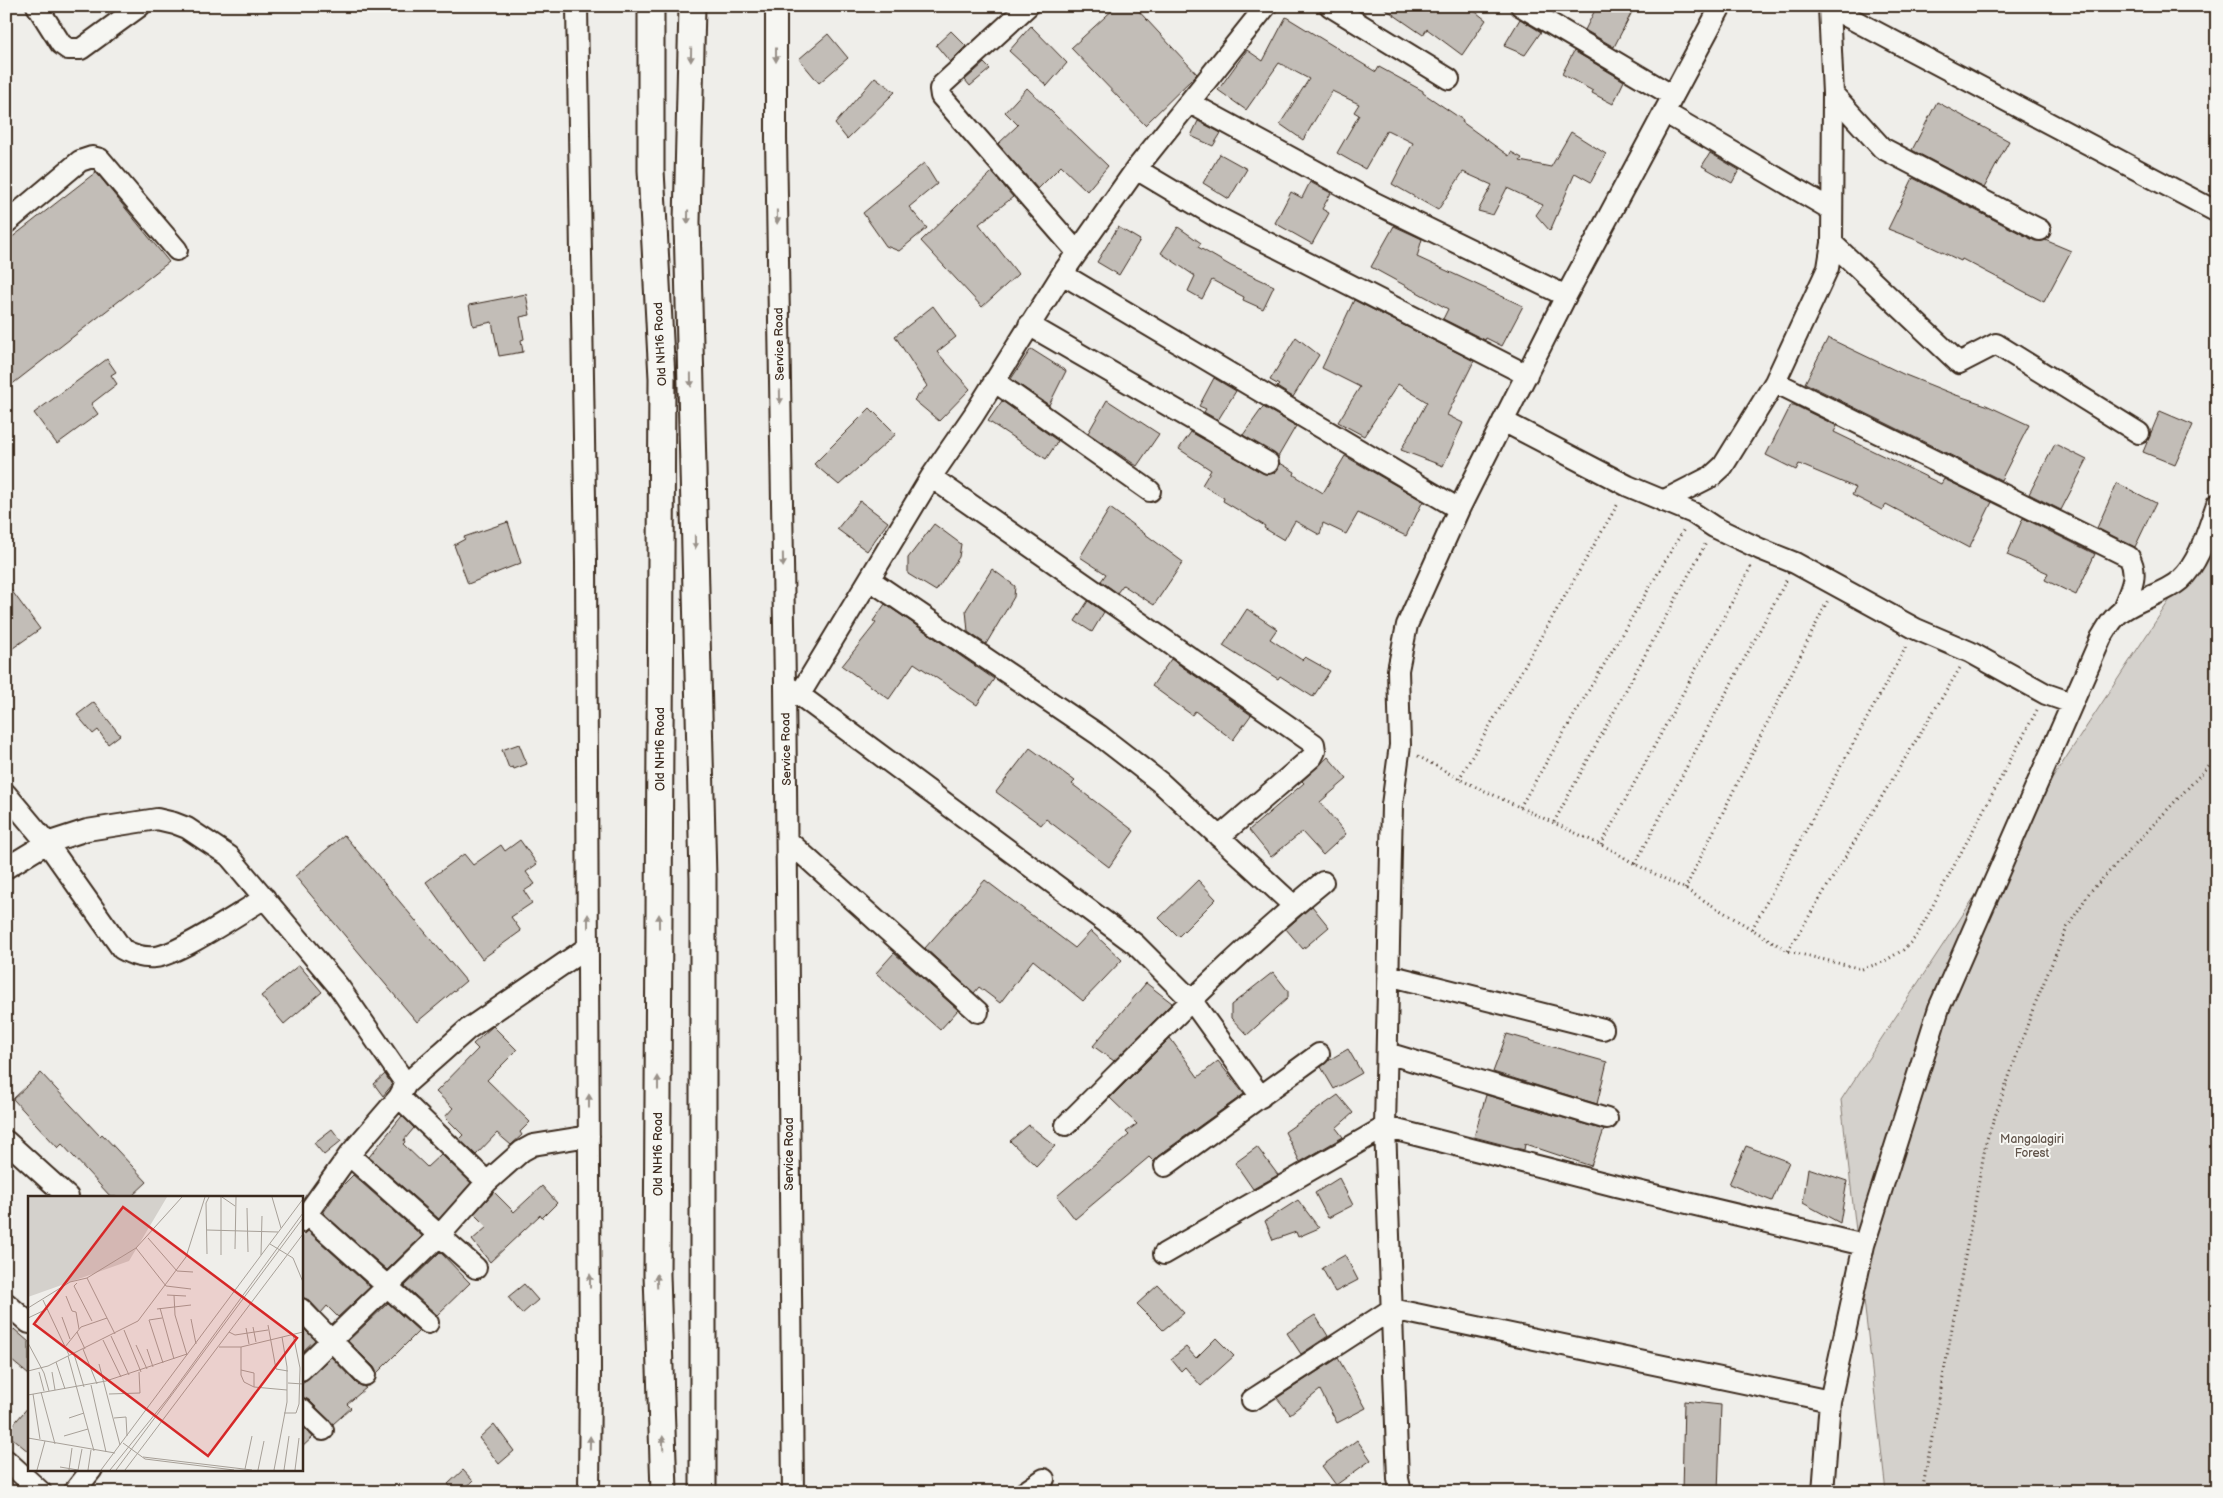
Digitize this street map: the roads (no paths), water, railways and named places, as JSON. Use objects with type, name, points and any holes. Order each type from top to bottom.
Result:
[{"type":"main road","name":"Old NH16 Road","points":[[651,6],[651,170],[662,378],[657,1275],[664,1492]]},
{"type":"main road","points":[[692,6],[688,222],[703,878],[703,1492]]},
{"type":"street","points":[[37,6],[61,44],[68,49],[81,49],[140,6]]},
{"type":"street","points":[[577,6],[586,572],[589,1492]]},
{"type":"street","name":"Service Road","points":[[776,6],[776,148],[793,689],[787,840],[793,1492]]},
{"type":"street","points":[[1028,6],[943,84],[940,89],[942,96],[1077,252]]},
{"type":"street","points":[[1261,1097],[1192,1002],[1135,944],[793,689],[870,580],[930,477],[1077,252],[1136,169],[1266,6]]},
{"type":"street","points":[[1330,6],[1449,78]]},
{"type":"street","points":[[1521,6],[1832,210]]},
{"type":"street","points":[[1401,1492],[1398,1479],[1385,1127],[1392,805],[1400,746],[1398,670],[1408,625],[1459,509],[1566,296],[1719,7]]},
{"type":"street","points":[[1664,501],[1712,476],[1722,466],[1774,382],[1828,268],[1832,243],[1833,94],[1828,7]]},
{"type":"street","points":[[1828,7],[2215,207]]},
{"type":"street","points":[[1833,94],[1882,148],[2040,230]]},
{"type":"street","points":[[1190,103],[1373,202],[1566,296]]},
{"type":"street","points":[[6,222],[80,161],[92,157],[100,159],[177,250]]},
{"type":"street","points":[[1136,169],[1215,216],[1527,375]]},
{"type":"street","points":[[1832,243],[1959,363],[1996,344],[2139,433]]},
{"type":"street","points":[[1062,274],[1459,509]]},
{"type":"street","points":[[1029,325],[1268,464]]},
{"type":"street","points":[[994,381],[1150,490]]},
{"type":"street","points":[[1774,382],[2129,557],[2134,566],[2135,575],[2122,611]]},
{"type":"street","points":[[1503,421],[1628,486],[1693,514],[1714,527],[1760,549],[1796,563],[1916,629],[1970,652],[2046,694],[2072,703]]},
{"type":"street","points":[[930,477],[1314,744],[1315,751],[1312,757],[1219,837]]},
{"type":"street","points":[[1823,1492],[1830,1401],[1864,1244],[1938,1008],[2101,638],[2122,611],[2179,581],[2189,569],[2205,536],[2217,504]]},
{"type":"street","points":[[870,580],[1098,735],[1160,783],[1294,906]]},
{"type":"street","points":[[6,794],[47,843],[122,949],[137,957],[156,957],[175,951],[265,898]]},
{"type":"street","points":[[6,868],[47,843],[87,830],[156,819],[187,828],[229,856],[265,898],[339,987],[403,1090],[487,1182]]},
{"type":"street","points":[[787,840],[978,1012]]},
{"type":"street","points":[[1066,1125],[1192,1002],[1294,906],[1323,882]]},
{"type":"street","points":[[428,1323],[388,1287],[304,1218],[349,1155],[403,1090],[468,1029],[588,947]]},
{"type":"street","points":[[1388,975],[1603,1029]]},
{"type":"street","points":[[1387,1053],[1607,1119]]},
{"type":"street","points":[[1165,1166],[1320,1054]]},
{"type":"street","points":[[1164,1254],[1385,1127],[1616,1186],[1864,1244]]},
{"type":"street","points":[[302,1369],[440,1235],[487,1182],[522,1151],[533,1145],[589,1136]]},
{"type":"street","points":[[6,1141],[67,1196]]},
{"type":"street","points":[[349,1155],[476,1268]]},
{"type":"street","points":[[6,1303],[28,1322]]},
{"type":"street","points":[[1252,1400],[1392,1309],[1830,1401]]},
{"type":"street","points":[[302,1310],[365,1375]]},
{"type":"street","points":[[302,1410],[323,1430]]},
{"type":"street","points":[[6,1460],[41,1492]]},
{"type":"street","points":[[74,1492],[91,1470]]},
{"type":"street","points":[[1025,1492],[1044,1480]]},
{"type":"park label","name":"Mangalagiri Forest","points":[[2032,1146]]}]
